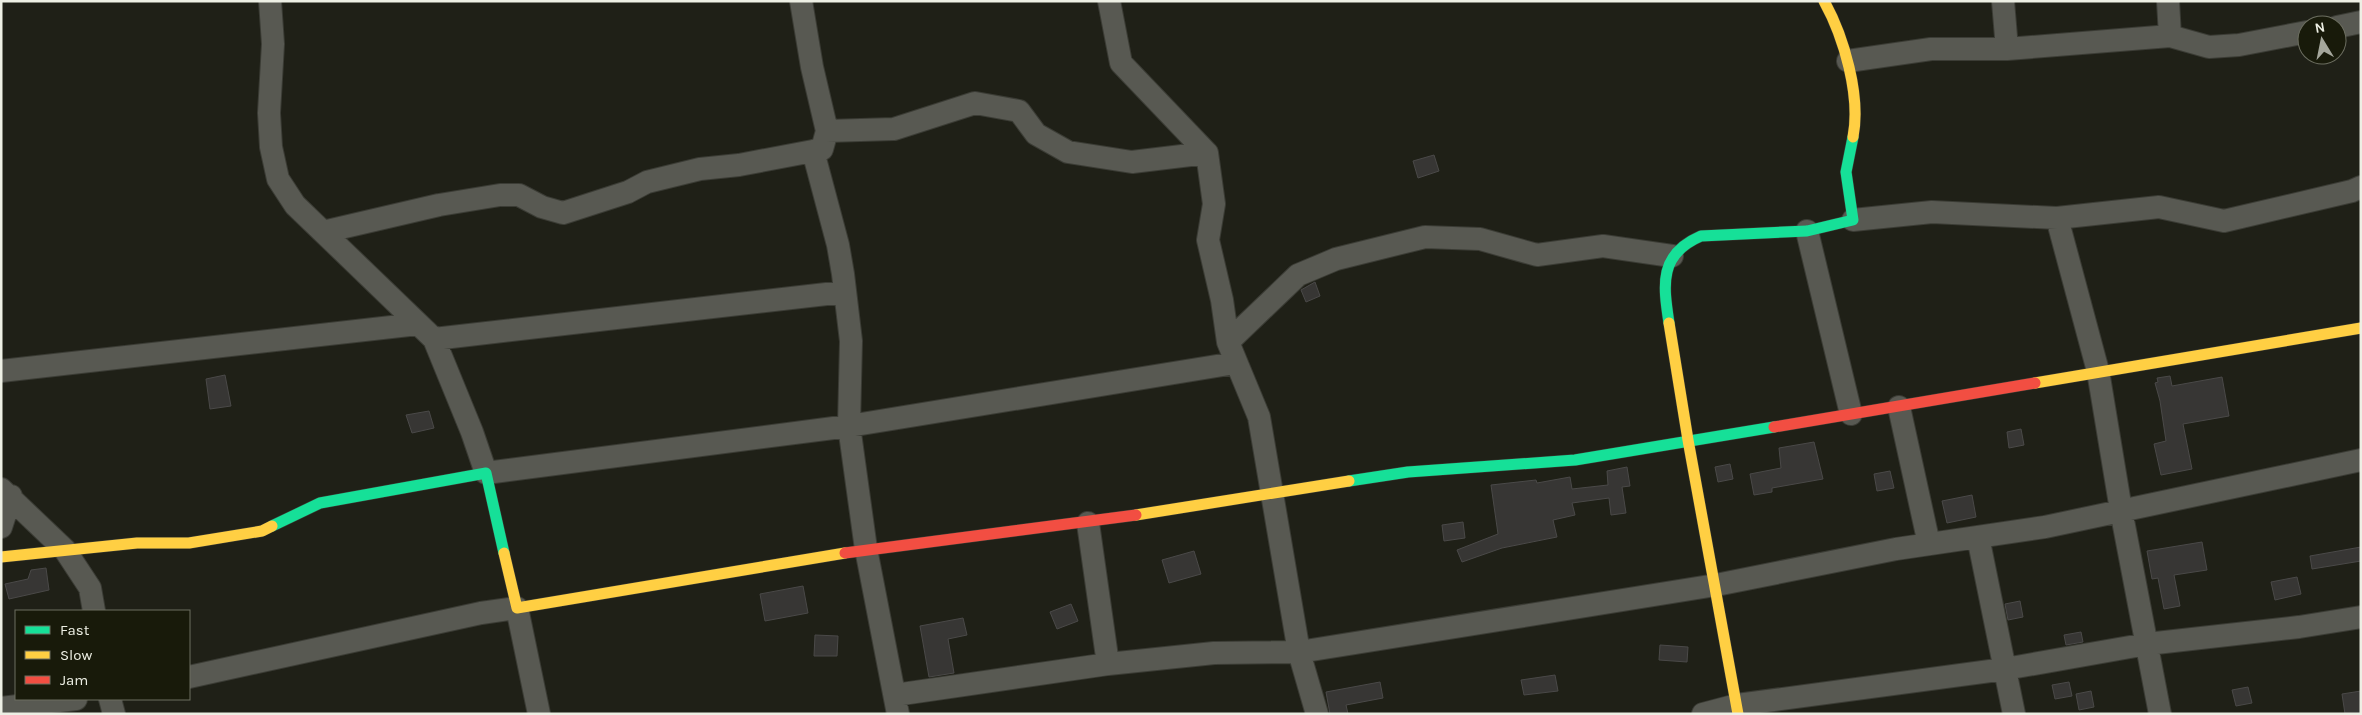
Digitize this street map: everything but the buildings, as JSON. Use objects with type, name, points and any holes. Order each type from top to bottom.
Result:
[{"type":"street","points":[[270,1],[273,44],[269,112],[271,147],[278,179],[295,205],[434,339],[472,432],[486,473],[539,714]]},
{"type":"street","points":[[323,232],[440,205],[500,195],[519,195],[542,207],[563,213],[628,192],[647,182],[700,169],[739,165],[822,149],[828,131],[812,67],[801,1]]},
{"type":"street","points":[[1109,1],[1121,63],[1207,153],[1214,204],[1208,240],[1232,352],[1259,417],[1299,652],[1317,714]]},
{"type":"street","points":[[1824,1],[1848,60],[1856,122],[1846,172],[1852,220]]},
{"type":"street","points":[[2003,1],[2007,49]]},
{"type":"street","points":[[2168,1],[2170,36]]},
{"type":"street","points":[[2347,25],[2361,22]]},
{"type":"street","points":[[1848,60],[1931,49],[2007,49],[2170,36],[2209,47],[2239,45],[2297,34]]},
{"type":"street","points":[[828,131],[894,129],[976,103],[1019,111],[1036,134],[1068,152],[1132,162],[1207,153]]},
{"type":"street","points":[[813,152],[838,245],[851,341],[850,426],[866,549],[896,704],[1108,664],[1214,653],[1299,652],[1716,585],[1929,544],[2044,527],[2361,460]]},
{"type":"street","points":[[1737,710],[1716,585],[1688,440],[1664,288],[1672,256],[1685,243],[1701,236],[1806,231],[1852,220],[1932,212],[2057,218],[2159,206],[2224,221],[2352,191],[2361,186]]},
{"type":"street","points":[[2057,218],[2098,371],[2121,510],[2160,714]]},
{"type":"street","points":[[1806,231],[1851,414]]},
{"type":"street","points":[[1,557],[137,543],[189,542],[262,531],[320,503],[486,473],[850,426],[1232,352],[1298,275],[1336,259],[1424,237],[1480,239],[1537,255],[1604,246],[1672,256]]},
{"type":"street","points":[[434,339],[844,292]]},
{"type":"street","points":[[1,371],[418,324]]},
{"type":"street","points":[[190,677],[482,613],[866,549],[1088,523],[1408,472],[1575,460],[2361,328]]},
{"type":"street","points":[[1899,407],[1929,544]]},
{"type":"street","points":[[6,493],[65,550],[90,588],[94,610]]},
{"type":"street","points":[[1,527],[6,493]]},
{"type":"street","points":[[1088,523],[1108,664]]},
{"type":"street","points":[[1978,537],[2014,714]]},
{"type":"street","points":[[1703,714],[2005,669],[2147,644],[2299,628],[2361,617]]},
{"type":"street","points":[[1,708],[68,700]]},
{"type":"street","points":[[110,700],[114,714]]},
{"type":"traffic: fast","points":[[1669,323],[1665,283],[1667,272],[1677,252],[1687,243],[1701,236],[1807,231],[1853,220],[1846,172],[1853,137]]},
{"type":"traffic: fast","points":[[1349,481],[1408,472],[1575,460],[1774,427]]},
{"type":"traffic: fast","points":[[272,526],[320,503],[486,473],[504,553]]},
{"type":"traffic: slow","points":[[1824,1],[1844,49],[1853,85],[1855,104],[1853,137]]},
{"type":"traffic: slow","points":[[1669,323],[1688,440],[1738,714]]},
{"type":"traffic: slow","points":[[2035,383],[2361,328]]},
{"type":"traffic: slow","points":[[1136,515],[1349,481]]},
{"type":"traffic: slow","points":[[1,557],[137,543],[189,543],[262,531],[272,526]]},
{"type":"traffic: slow","points":[[504,553],[517,608],[845,553]]},
{"type":"traffic: jam","points":[[1774,427],[2035,383]]},
{"type":"traffic: jam","points":[[845,553],[1136,515]]}]
